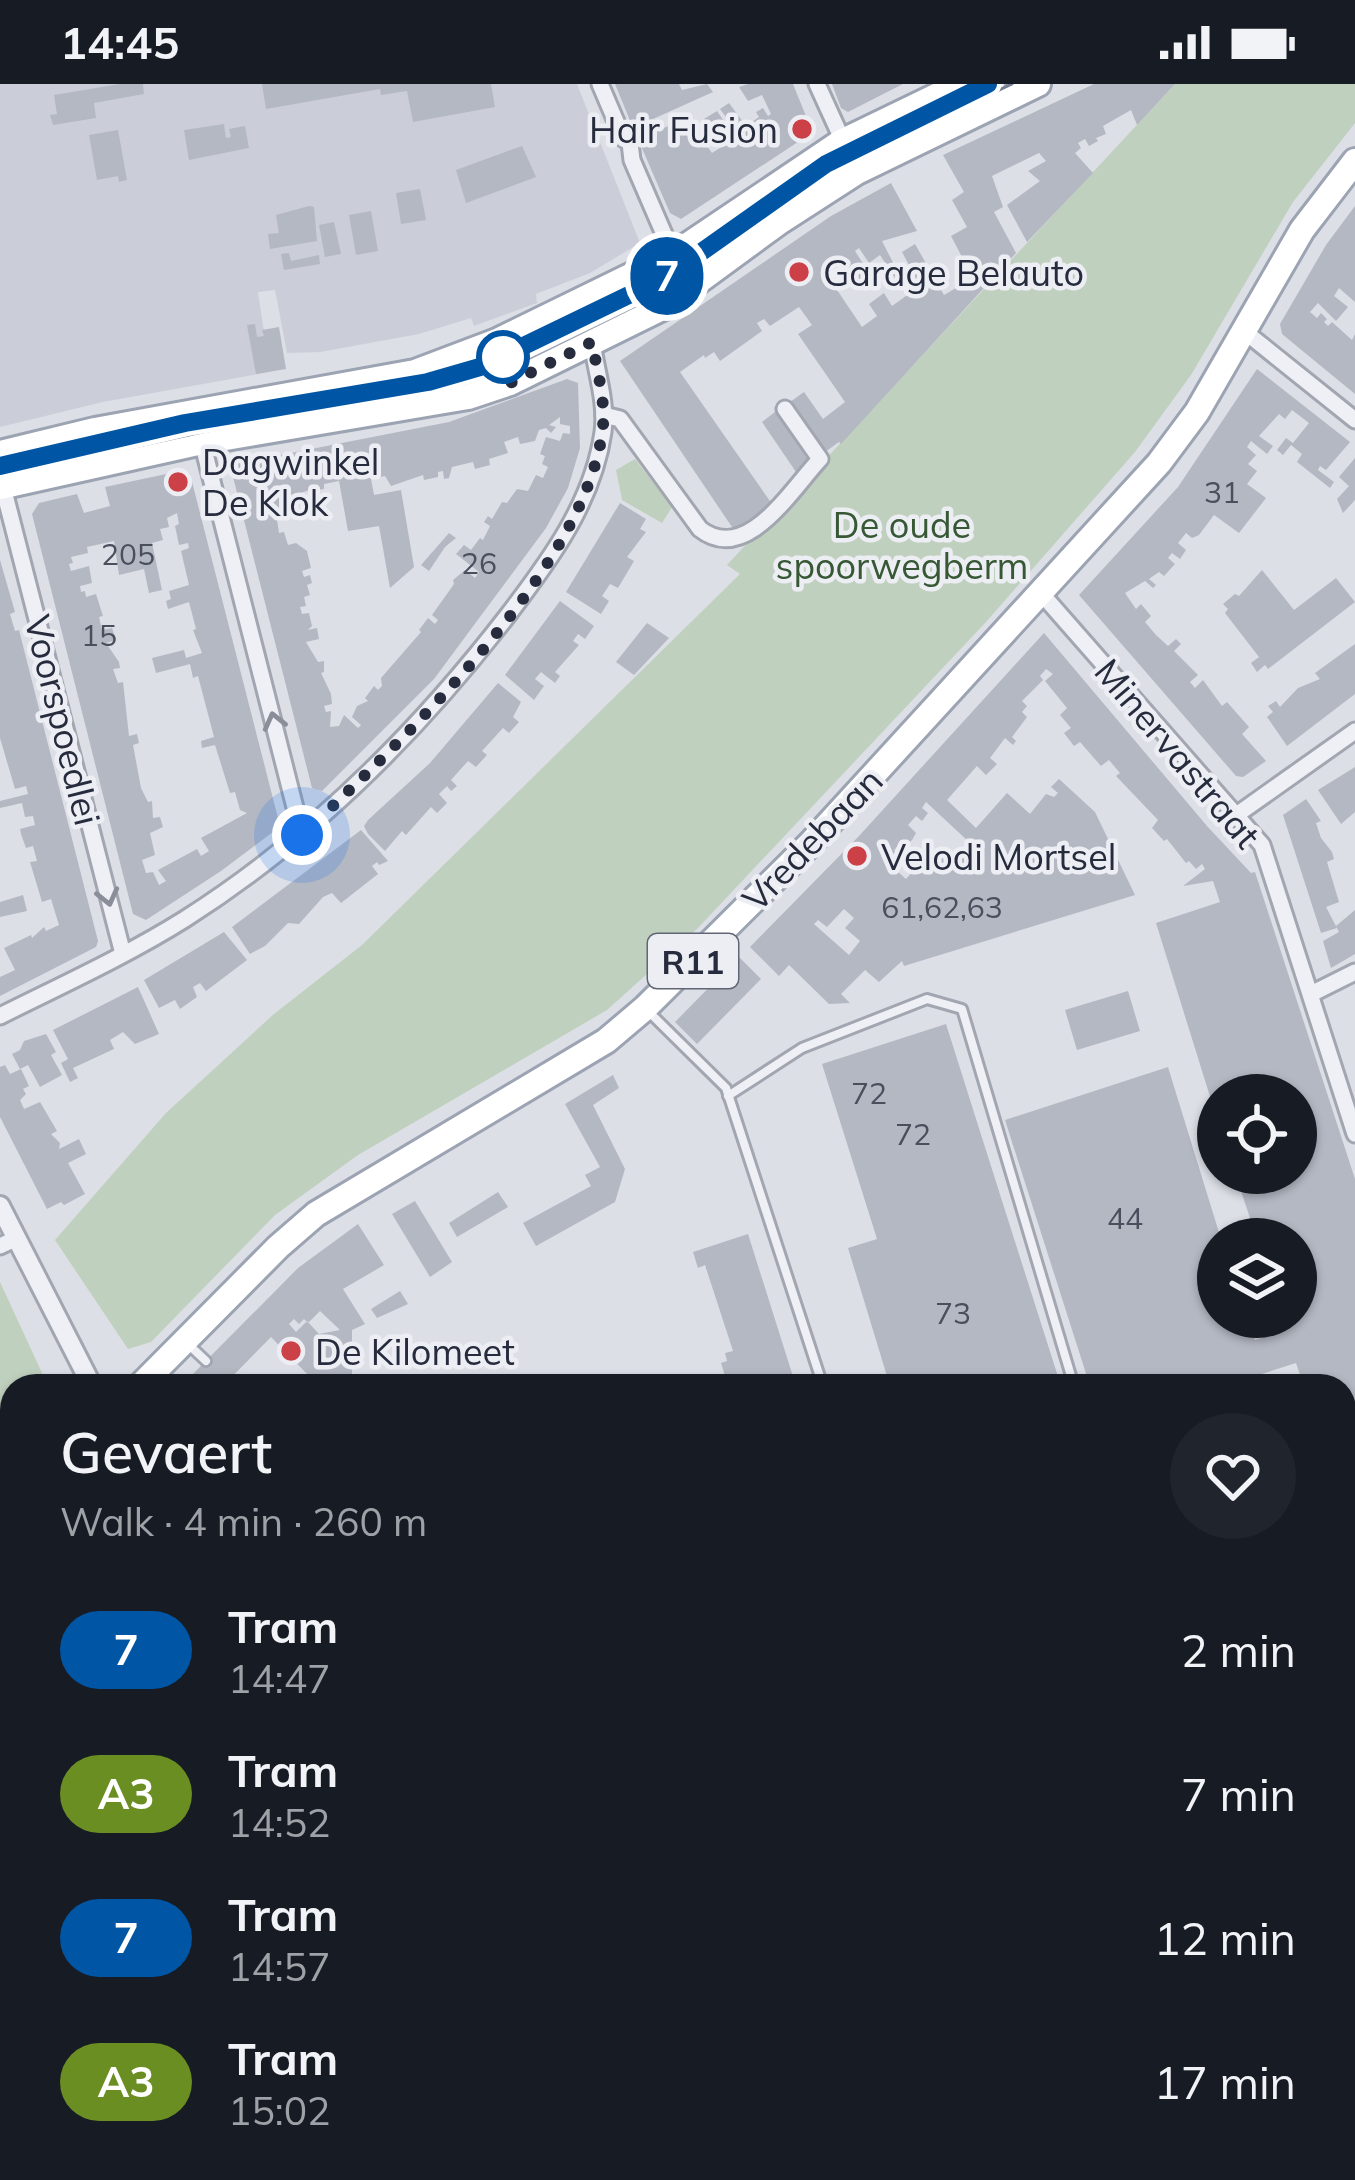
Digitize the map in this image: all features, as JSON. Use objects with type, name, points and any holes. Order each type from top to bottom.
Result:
[{"type":"main road","points":[[0,453],[95,430],[434,367],[673,255],[849,157],[961,84]]},
{"type":"main road","points":[[1,482],[468,397],[510,383],[675,299],[778,223],[849,157],[1038,84]]},
{"type":"main road","name":"Vredebaan","points":[[151,1374],[316,1214],[606,1041],[811,843],[1159,464],[1197,412],[1302,230],[1355,161]]},
{"type":"street","points":[[600,84],[622,138],[630,143],[632,160],[673,255]]},
{"type":"street","points":[[817,84],[849,157]]},
{"type":"street","points":[[1244,331],[1355,420]]},
{"type":"street","points":[[0,1016],[186,918],[302,835],[389,754],[461,675],[538,575],[587,493],[604,416],[592,342]]},
{"type":"street","points":[[604,416],[620,419],[700,529],[712,539],[739,540],[820,459],[785,410]]},
{"type":"street","points":[[202,442],[302,835]]},
{"type":"street","name":"Voorspoedlei","points":[[1,482],[123,954]]},
{"type":"street","name":"Minervastraat","points":[[1041,592],[1262,845],[1355,1134]]},
{"type":"street","points":[[1235,816],[1355,731]]},
{"type":"street","points":[[1311,994],[1355,972]]},
{"type":"street","points":[[0,1206],[8,1242],[85,1374]]},
{"type":"lane","points":[[1,482],[135,439],[424,388],[476,374],[662,285],[790,193],[849,157],[1000,84]]},
{"type":"lane","points":[[728,1096],[802,1048],[928,999],[962,1009],[1070,1374]]},
{"type":"lane","points":[[645,1008],[726,1088],[819,1374]]},
{"type":"lane","points":[[184,1340],[206,1361]]},
{"type":"shaded area","points":[[0,84],[577,84],[640,243],[590,273],[536,294],[537,303],[474,326],[471,318],[419,334],[320,352],[287,353],[275,290],[258,292],[270,372],[103,402],[0,427]]},
{"type":"green space","name":"De oude spoorwegberm","points":[[1175,84],[1355,84],[1355,123],[1293,202],[1191,375],[1135,452],[986,622],[697,929],[607,1010],[358,1155],[275,1215],[151,1342],[128,1349],[55,1240],[166,1113],[274,1014],[362,945],[740,574],[727,565]]},
{"type":"green space","points":[[635,459],[672,507],[662,523],[622,500],[616,470]]},
{"type":"green space","points":[[0,1282],[42,1374],[0,1374]]},
{"type":"building","points":[[143,84],[144,94],[94,103],[96,118],[53,125],[50,115],[57,114],[54,95]]},
{"type":"building","points":[[262,84],[491,84],[495,107],[413,122],[407,91],[381,95],[380,89],[266,109]]},
{"type":"building","points":[[615,84],[679,84],[682,90],[707,84],[713,92],[633,128]]},
{"type":"building","points":[[793,84],[810,126],[807,136],[681,219],[670,213],[638,139],[687,118],[712,153],[723,146],[704,119],[717,111],[730,130],[734,128],[720,109],[729,103],[746,126],[763,108],[771,114],[762,95],[748,101],[739,87]]},
{"type":"building","points":[[832,84],[903,84],[848,112],[841,108]]},
{"type":"building","points":[[1094,84],[1175,84],[1137,125],[1131,110],[1103,126],[1106,134],[1098,141],[1089,146],[1085,139],[1078,143],[1081,148],[1075,153],[1093,173],[1027,242],[1007,205],[1040,181],[1028,171],[1046,161],[1039,153],[992,176],[1003,207],[994,212],[1016,253],[841,444],[825,452],[790,402],[804,392],[823,419],[845,402],[798,334],[812,325],[799,307],[770,326],[764,319],[757,323],[762,331],[720,361],[714,352],[680,372],[772,504],[734,530],[620,361],[831,216],[891,183],[917,231],[882,241],[906,288],[880,255],[869,263],[859,248],[855,251],[869,273],[859,280],[851,267],[833,284],[862,327],[877,316],[869,304],[884,293],[892,306],[920,286],[902,252],[915,244],[944,295],[973,278],[951,236],[967,227],[952,200],[964,192],[943,155]]},
{"type":"building","points":[[224,124],[226,138],[231,137],[229,129],[245,126],[249,148],[189,160],[184,130]]},
{"type":"building","points":[[118,130],[127,180],[119,182],[118,176],[97,180],[89,135]]},
{"type":"building","points":[[522,146],[536,177],[466,203],[456,170]]},
{"type":"building","points":[[420,189],[426,220],[401,224],[396,193]]},
{"type":"building","points":[[1355,206],[1355,302],[1339,288],[1334,296],[1348,307],[1336,321],[1318,303],[1310,312],[1317,318],[1321,313],[1328,326],[1332,322],[1352,340],[1355,334],[1355,394],[1282,334],[1280,324]]},
{"type":"building","points":[[314,207],[317,241],[270,249],[268,234],[279,233],[276,215]]},
{"type":"building","points":[[371,211],[378,251],[356,255],[349,215]]},
{"type":"building","points":[[334,222],[341,254],[325,257],[319,225]]},
{"type":"building","points":[[289,253],[291,261],[319,255],[320,264],[284,270],[281,254]]},
{"type":"building","points":[[255,324],[257,337],[264,336],[262,330],[279,327],[286,369],[256,374],[247,325]]},
{"type":"building","points":[[1257,369],[1350,442],[1326,470],[1320,466],[1318,470],[1334,482],[1330,488],[1297,462],[1302,454],[1291,445],[1283,455],[1277,450],[1286,438],[1293,443],[1309,423],[1292,410],[1285,419],[1279,414],[1259,436],[1273,446],[1267,454],[1251,441],[1247,447],[1256,455],[1248,464],[1257,471],[1247,484],[1266,498],[1239,533],[1214,515],[1199,535],[1192,538],[1186,533],[1178,543],[1186,550],[1180,559],[1172,553],[1168,558],[1175,564],[1164,576],[1159,572],[1149,579],[1156,585],[1153,588],[1145,581],[1125,593],[1136,609],[1141,604],[1151,616],[1145,622],[1168,646],[1176,639],[1181,644],[1174,651],[1198,675],[1190,682],[1195,688],[1203,680],[1222,706],[1227,702],[1249,727],[1242,734],[1266,761],[1243,777],[1236,776],[1079,595],[1178,487]]},
{"type":"building","points":[[567,379],[578,383],[580,448],[568,488],[546,528],[434,679],[322,791],[312,788],[230,465],[449,422]],"holes":[[[560,417],[560,424],[570,426],[570,434],[563,433],[560,441],[546,437],[540,454],[548,467],[543,478],[536,475],[528,491],[517,489],[507,503],[502,502],[492,519],[488,516],[484,522],[490,526],[483,540],[471,550],[464,545],[456,554],[479,572],[475,578],[465,570],[453,580],[432,615],[438,620],[435,624],[428,618],[381,678],[382,686],[378,690],[374,686],[365,698],[368,701],[357,706],[352,717],[361,725],[358,728],[344,715],[339,726],[330,727],[331,711],[326,712],[324,706],[332,704],[321,673],[324,661],[318,662],[306,642],[319,639],[317,628],[308,630],[312,626],[309,613],[302,614],[300,607],[306,606],[307,585],[312,583],[302,571],[311,568],[307,551],[296,543],[288,545],[284,532],[279,533],[276,513],[284,512],[282,500],[309,490],[311,503],[319,501],[317,490],[339,481],[348,531],[379,526],[390,588],[414,567],[401,490],[374,495],[371,479],[385,476],[391,486],[423,475],[424,480],[438,477],[443,471],[444,479],[449,478],[452,467],[473,462],[475,469],[490,465],[489,459],[508,453],[504,442],[518,437],[520,444],[535,441],[539,430],[546,428],[551,433],[556,427],[549,425]]]},
{"type":"building","points":[[775,412],[810,463],[796,472],[762,422]]},
{"type":"building","points":[[1355,458],[1355,500],[1343,513],[1337,499],[1349,486],[1339,477]]},
{"type":"building","points":[[185,470],[190,474],[279,822],[277,829],[221,871],[146,920],[133,914],[32,514],[39,503],[77,494],[84,513],[110,506],[105,487]],"holes":[[[177,513],[179,524],[175,526],[179,545],[188,543],[189,548],[181,551],[189,585],[169,591],[171,599],[166,601],[168,609],[189,602],[202,653],[186,658],[184,650],[152,658],[156,673],[190,664],[193,678],[198,676],[214,737],[201,741],[202,748],[215,745],[230,793],[235,792],[240,810],[247,813],[201,838],[209,851],[201,856],[197,849],[158,870],[166,881],[159,885],[153,872],[146,873],[142,860],[155,855],[150,833],[163,827],[160,817],[153,818],[152,801],[148,802],[141,788],[133,745],[139,743],[137,734],[129,736],[123,682],[118,683],[113,669],[120,668],[119,662],[106,643],[116,640],[112,628],[102,630],[96,594],[86,597],[81,592],[80,586],[92,583],[89,566],[71,571],[69,564],[71,557],[88,553],[87,547],[114,541],[119,575],[144,569],[149,593],[162,590],[152,543],[163,540],[160,529],[169,527],[167,518]]]},
{"type":"building","points":[[620,503],[646,519],[640,529],[646,532],[627,557],[634,561],[618,588],[610,584],[602,596],[609,601],[601,614],[566,592]]},
{"type":"building","points":[[449,533],[456,538],[429,571],[421,565]]},
{"type":"building","points":[[0,560],[15,612],[10,614],[15,631],[19,630],[98,941],[96,947],[0,996],[0,977],[15,970],[4,948],[32,938],[44,927],[46,931],[59,925],[51,899],[42,902],[30,862],[37,861],[33,846],[26,848],[21,834],[20,829],[35,825],[33,816],[25,817],[22,803],[0,808],[0,801],[28,794],[26,786],[15,789],[0,738]]},
{"type":"building","points":[[1262,570],[1294,610],[1336,578],[1355,602],[1268,669],[1265,665],[1257,672],[1251,663],[1259,657],[1223,604],[1239,596]]},
{"type":"building","points":[[560,601],[594,626],[585,639],[578,634],[573,641],[579,645],[555,672],[560,676],[555,683],[541,672],[535,679],[544,686],[534,700],[505,675]]},
{"type":"building","points":[[647,623],[669,638],[634,675],[616,662]]},
{"type":"building","points":[[1044,633],[1207,826],[1255,872],[1355,1179],[1355,1374],[1300,1374],[1296,1363],[1262,1374],[1086,1374],[1005,1120],[1168,1067],[1197,1161],[1197,1194],[1207,1194],[1215,1218],[1197,1218],[1197,1338],[1317,1338],[1317,1218],[1250,1218],[1242,1194],[1317,1194],[1317,1074],[1203,1074],[1156,923],[1220,902],[1213,881],[1183,886],[1205,869],[1202,864],[1196,869],[1186,863],[1152,828],[1158,820],[1116,776],[1120,773],[1109,760],[1101,766],[1080,742],[1074,746],[1064,733],[1071,728],[1060,715],[1067,708],[1045,681],[1053,674],[1046,669],[1040,676],[1043,680],[1022,701],[1027,717],[1012,737],[1013,745],[1005,738],[990,758],[997,764],[986,775],[977,766],[947,800],[976,828],[1007,793],[1030,814],[1046,794],[1054,797],[1058,793],[1051,787],[1059,779],[1095,812],[1135,895],[904,966],[902,961],[879,982],[865,970],[841,994],[850,1003],[829,1004],[789,965],[779,976],[750,947],[859,836]],"holes":[[[926,802],[969,842],[949,863],[933,849],[906,879],[895,869],[901,856],[894,850],[904,840],[908,844],[912,840],[916,833],[908,825],[916,816],[922,821],[928,813],[922,808]],[[844,909],[854,918],[845,928],[860,941],[849,955],[814,924],[818,920],[827,927]]]},
{"type":"building","points":[[1355,644],[1355,694],[1287,746],[1267,717],[1273,712],[1268,706],[1276,701],[1280,707],[1298,688],[1320,679],[1315,673]]},
{"type":"building","points":[[498,683],[521,702],[513,717],[519,722],[509,733],[503,728],[482,751],[487,755],[476,767],[468,761],[451,780],[457,786],[451,791],[447,786],[439,794],[447,803],[437,813],[431,807],[385,851],[368,834],[364,826],[368,820],[430,763]]},
{"type":"building","points":[[1355,767],[1355,812],[1341,824],[1318,790]]},
{"type":"building","points":[[1306,799],[1321,821],[1316,823],[1321,838],[1332,852],[1334,859],[1327,862],[1339,902],[1326,907],[1337,928],[1321,933],[1283,815]]},
{"type":"building","points":[[361,830],[388,861],[372,866],[378,874],[341,903],[332,893],[323,897],[299,924],[288,923],[250,954],[232,927]]},
{"type":"building","points":[[23,895],[27,911],[0,917],[0,902]]},
{"type":"building","points":[[1355,910],[1355,954],[1331,968],[1323,941],[1339,932],[1336,926]]},
{"type":"building","points":[[224,932],[247,960],[206,991],[200,983],[193,987],[197,997],[180,1009],[175,1000],[159,1008],[144,980]]},
{"type":"building","points":[[739,957],[761,979],[697,1044],[675,1022]]},
{"type":"building","points":[[138,987],[159,1034],[135,1044],[123,1032],[110,1040],[114,1049],[73,1068],[78,1078],[70,1082],[61,1063],[68,1059],[53,1030]]},
{"type":"building","points":[[1128,991],[1140,1031],[1077,1050],[1065,1010]]},
{"type":"building","points":[[946,1024],[1057,1374],[886,1374],[848,1248],[877,1239],[822,1064]]},
{"type":"building","points":[[46,1034],[62,1075],[40,1087],[28,1065],[20,1069],[12,1054],[24,1041]]},
{"type":"building","points":[[5,1065],[10,1074],[21,1069],[29,1086],[20,1100],[24,1109],[40,1102],[57,1131],[51,1134],[60,1143],[59,1149],[79,1139],[86,1154],[68,1163],[85,1194],[64,1205],[61,1202],[47,1209],[0,1117],[0,1067]]},
{"type":"building","points":[[613,1075],[619,1088],[593,1105],[625,1169],[615,1202],[536,1246],[523,1223],[591,1186],[585,1175],[600,1167],[565,1104]]},
{"type":"building","points":[[498,1192],[508,1207],[457,1237],[449,1223]]},
{"type":"building","points":[[415,1201],[452,1262],[430,1277],[392,1214]]},
{"type":"building","points":[[358,1224],[384,1265],[343,1289],[365,1324],[352,1330],[352,1374],[307,1374],[271,1337],[235,1374],[193,1374],[298,1268]],"holes":[[[320,1311],[340,1330],[319,1334],[308,1323]],[[294,1319],[299,1324],[306,1322],[296,1332],[289,1324]]]},
{"type":"building","points":[[748,1234],[792,1374],[724,1374],[721,1363],[727,1361],[725,1353],[733,1351],[705,1265],[698,1268],[693,1252]]},
{"type":"building","points":[[400,1291],[408,1304],[377,1318],[371,1309]]},
{"type":"tram line","name":"7","points":[[0,466],[185,423],[428,382],[480,367],[666,277],[826,164],[988,84]]},
{"type":"tram line","points":[[0,476],[207,431],[432,392],[491,374],[690,275],[785,203],[858,157],[1012,84]]},
{"type":"place","name":"Hair Fusion","points":[[802,129]]},
{"type":"place","name":"Garage Belauto","points":[[799,272]]},
{"type":"place","name":"Dagwinkel De Klok","points":[[178,482]]},
{"type":"place","name":"Velodi Mortsel","points":[[857,856]]},
{"type":"place","name":"De Kilomeet","points":[[291,1351]]},
{"type":"route","points":[[302,835],[389,754],[461,675],[538,575],[587,493],[604,416],[592,342],[510,383],[503,357]]}]
